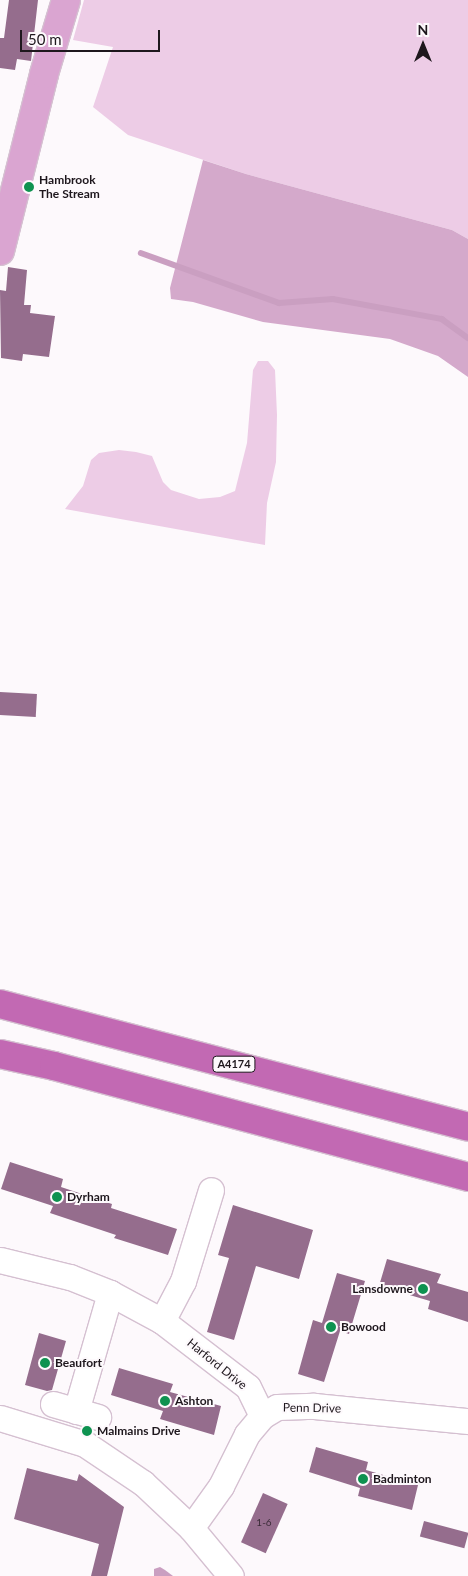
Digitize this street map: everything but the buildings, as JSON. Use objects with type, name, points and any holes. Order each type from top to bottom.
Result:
[{"type":"highway","name":"A4174","points":[[0,1004],[468,1127]]},
{"type":"highway","points":[[0,1041],[54,1066]]},
{"type":"highway","points":[[0,1054],[54,1066],[468,1176]]},
{"type":"main road","points":[[1,240],[44,74],[66,0]]},
{"type":"street","points":[[162,1321],[183,1281],[212,1190]]},
{"type":"street","name":"Harford Drive","points":[[0,1260],[70,1277],[110,1294],[162,1321],[248,1387],[262,1416]]},
{"type":"street","points":[[76,1410],[110,1294]]},
{"type":"street","name":"Penn Drive","points":[[191,1528],[221,1486],[246,1434],[262,1416],[277,1407],[314,1406],[468,1421]]},
{"type":"street","points":[[0,1418],[85,1444],[143,1483],[191,1528],[231,1576]]},
{"type":"shaded area","points":[[84,0],[468,0],[468,239],[452,230],[246,174],[128,135],[93,107],[113,47],[73,40]]},
{"type":"shaded area","points":[[203,160],[246,174],[452,230],[468,239],[468,377],[438,356],[390,339],[263,322],[193,302],[171,299],[170,288]]},
{"type":"shaded area","points":[[258,361],[268,361],[275,370],[277,415],[276,462],[267,503],[265,545],[65,509],[83,486],[91,460],[99,453],[119,450],[152,456],[163,482],[171,490],[199,499],[220,497],[235,491],[247,443],[253,370]]},
{"type":"shaded area","points":[[160,1567],[173,1576],[154,1576],[154,1569]]},
{"type":"waterway","points":[[141,253],[279,303],[333,299],[442,319],[468,338]]},
{"type":"place","name":"Hambrook The Stream","points":[[29,187]]},
{"type":"place","name":"Dyrham","points":[[57,1197]]},
{"type":"place","name":"Lansdowne","points":[[423,1289]]},
{"type":"place","name":"Bowood","points":[[331,1327]]},
{"type":"place","name":"Beaufort","points":[[45,1363]]},
{"type":"place","name":"Ashton","points":[[165,1401]]},
{"type":"place","name":"Malmains Drive","points":[[87,1431]]},
{"type":"place","name":"Badminton","points":[[363,1479]]}]
